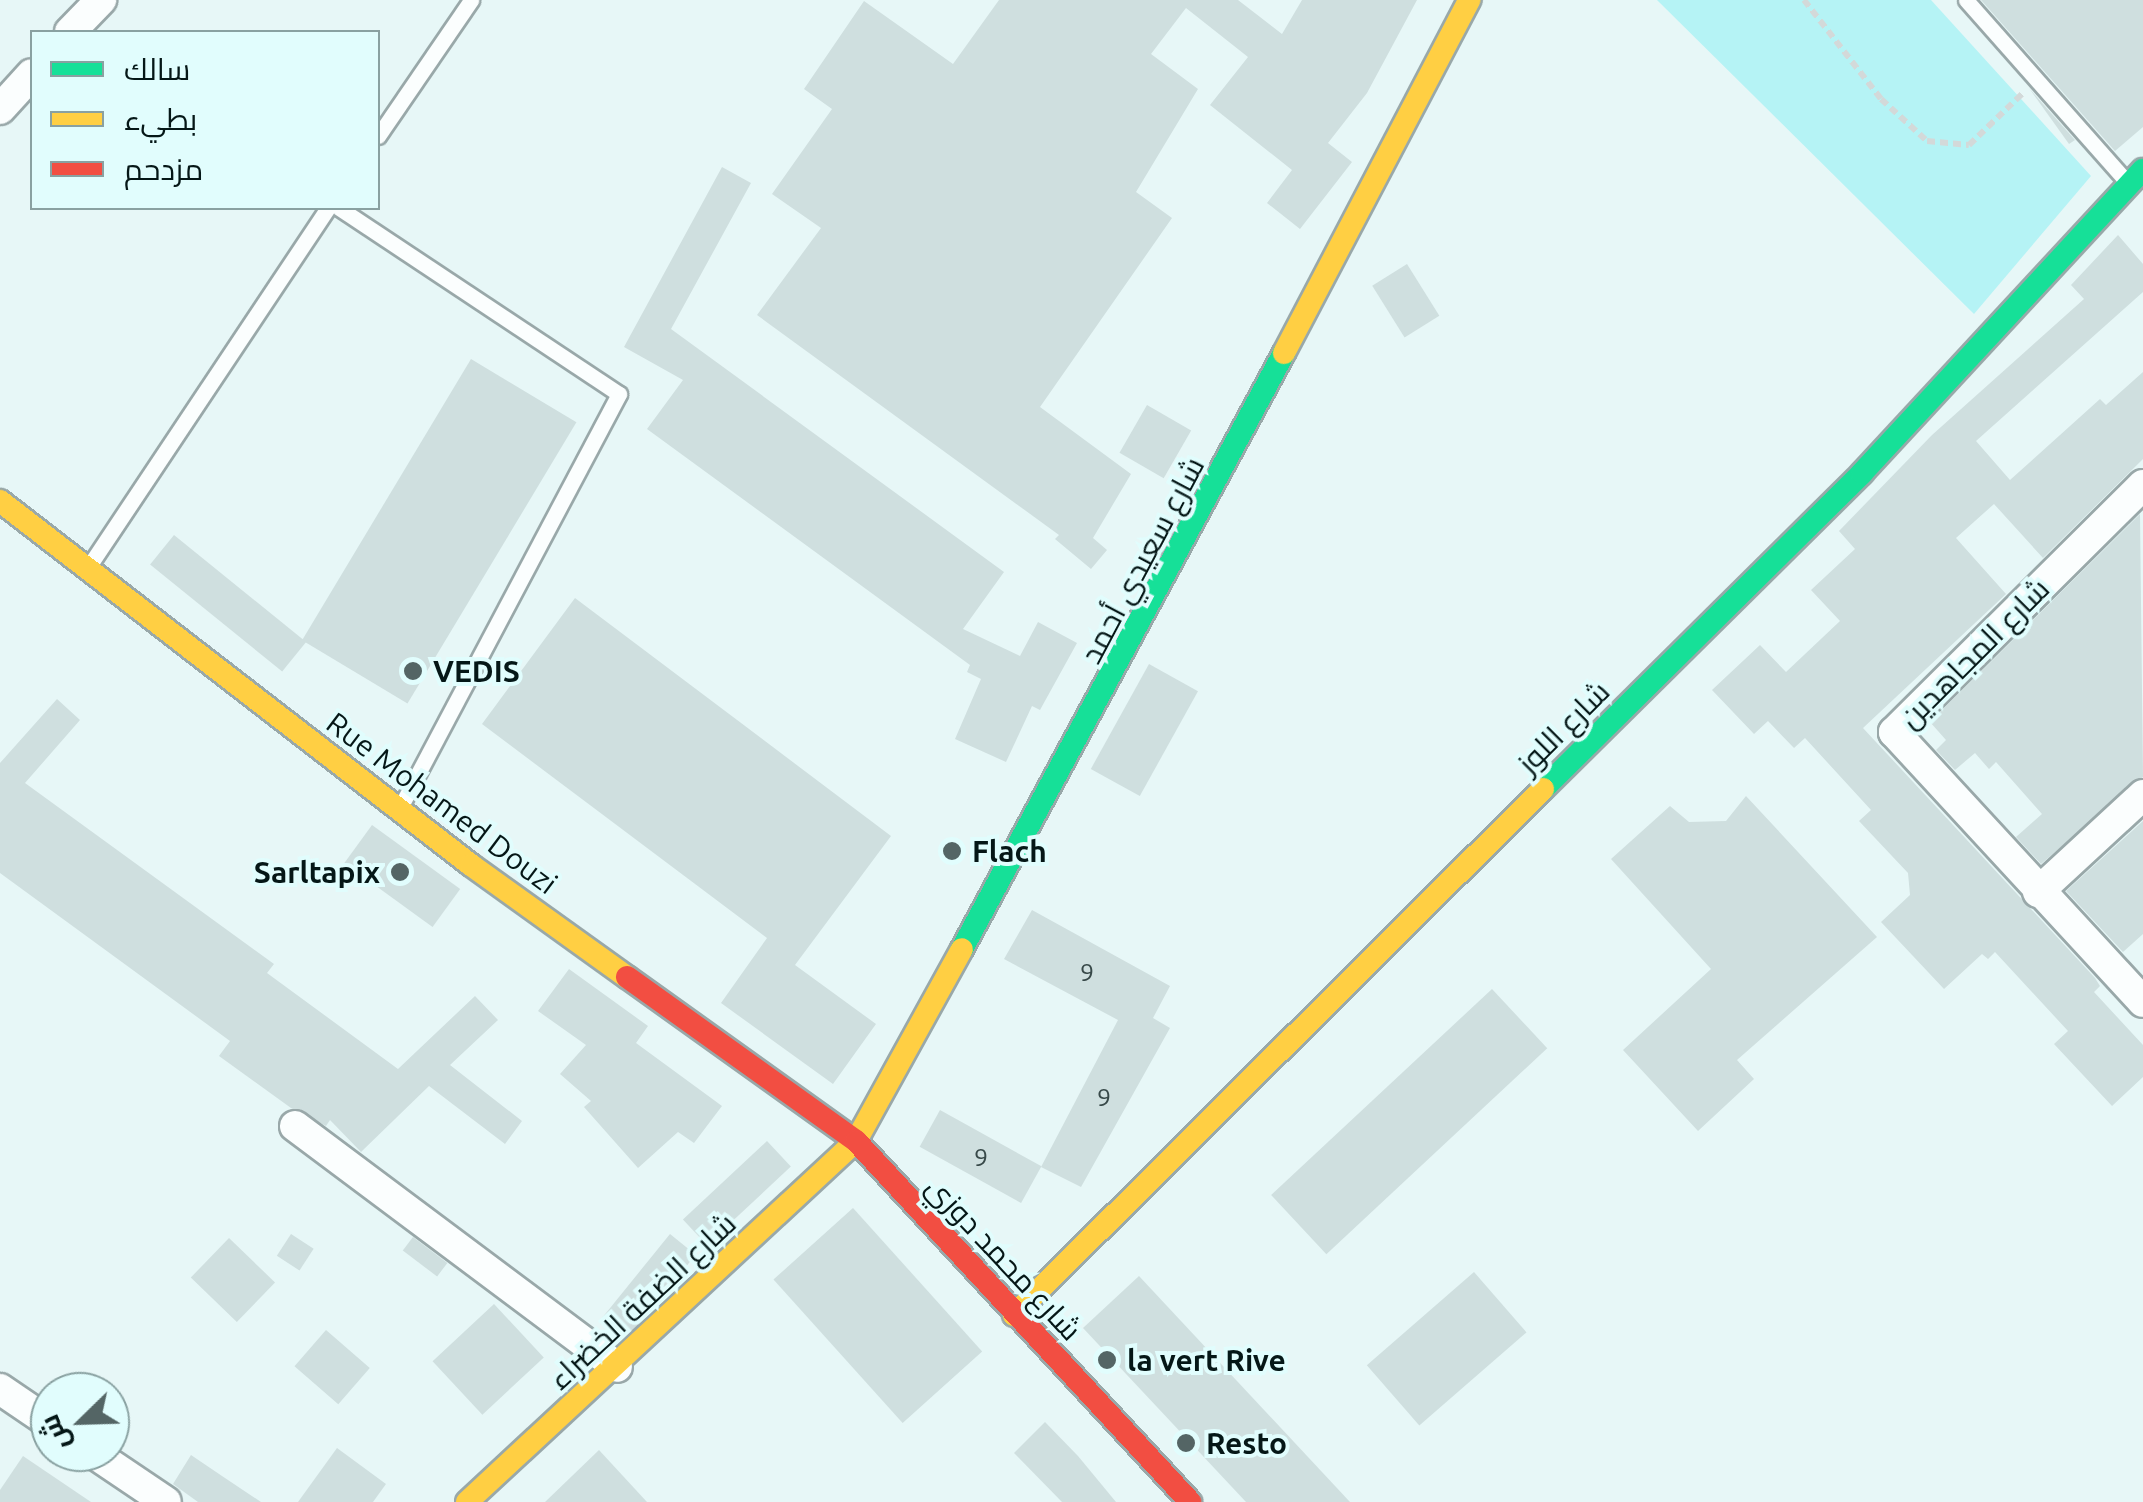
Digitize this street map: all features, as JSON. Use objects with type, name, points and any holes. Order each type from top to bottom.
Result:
[{"type":"street","points":[[72,30],[100,0]]},
{"type":"street","name":"شارع سعيدي أحمد","points":[[856,1141],[1141,626],[1468,0]]},
{"type":"street","points":[[0,109],[30,76]]},
{"type":"street","name":"شارع اللوز","points":[[1014,1315],[1862,473],[2136,178]]},
{"type":"street","name":"شارع المجاهدين","points":[[2143,485],[1894,732],[2143,1002]]},
{"type":"street","name":"Rue Mohamed Douzi","points":[[0,500],[399,810],[856,1141]]},
{"type":"street","points":[[2038,892],[2143,795]]},
{"type":"street","points":[[295,1126],[617,1367]]},
{"type":"street","name":"شارع محمد دوزي","points":[[856,1141],[1190,1502]]},
{"type":"street","name":"شارع الضفة الخضراء","points":[[468,1502],[856,1141]]},
{"type":"street","points":[[0,1389],[30,1409]]},
{"type":"street","points":[[122,1472],[166,1502]]},
{"type":"lane","points":[[380,133],[471,0]]},
{"type":"lane","points":[[1966,0],[2035,78],[2136,178]]},
{"type":"lane","points":[[87,568],[327,210]]},
{"type":"lane","points":[[342,210],[619,394],[399,810]]},
{"type":"path","points":[[1804,0],[1882,99],[1927,142],[1969,145],[2000,122],[2035,78]]},
{"type":"shaded area","points":[[1657,0],[1931,0],[2091,176],[1974,314]]},
{"type":"building","points":[[999,0],[1238,0],[1282,34],[1302,0],[1417,0],[1367,93],[1328,143],[1352,162],[1300,229],[1267,203],[1292,170],[1210,105],[1248,57],[1186,8],[1151,54],[1198,89],[1136,192],[1172,218],[1040,407],[1131,474],[1093,538],[1107,550],[1091,569],[1055,539],[1059,535],[757,315],[821,228],[772,194],[832,109],[804,89],[864,1],[953,64]]},
{"type":"building","points":[[1981,0],[2143,0],[2143,127],[2115,151]]},
{"type":"building","points":[[2029,88],[2075,140],[2069,144]]},
{"type":"building","points":[[722,167],[751,183],[671,329],[1004,572],[963,629],[1020,656],[1038,622],[1077,643],[1040,710],[1032,706],[1006,762],[955,739],[981,679],[967,672],[970,665],[647,429],[683,380],[624,347]]},
{"type":"building","points":[[2118,235],[2143,264],[2143,292],[1976,441],[2010,480],[2100,399],[2106,405],[2143,372],[2143,459],[2043,558],[1994,504],[1956,538],[2006,594],[1863,728],[2095,978],[2100,986],[2094,992],[2143,1045],[2143,1077],[2112,1106],[2054,1044],[2068,1031],[1995,952],[1988,959],[1982,954],[1944,989],[1881,922],[1910,895],[1908,873],[1859,821],[1871,810],[1805,738],[1794,748],[1768,721],[1754,734],[1712,690],[1760,645],[1786,672],[1840,621],[1811,590],[1855,549],[1839,531],[1932,435],[2084,299],[2071,285]]},
{"type":"building","points":[[1407,264],[1439,316],[1405,337],[1372,286]]},
{"type":"building","points":[[471,359],[576,422],[407,704],[302,640]]},
{"type":"building","points":[[1147,405],[1191,430],[1164,478],[1120,453]]},
{"type":"building","points":[[2140,514],[2143,777],[2041,864],[2016,837],[2042,814],[1996,762],[1989,769],[1975,753],[1955,770],[1936,750],[1946,740],[1930,722]]},
{"type":"building","points":[[174,535],[306,642],[282,672],[150,565]]},
{"type":"building","points":[[575,598],[891,836],[795,965],[876,1024],[833,1084],[721,1003],[767,938],[482,724]]},
{"type":"building","points":[[1149,664],[1198,691],[1140,796],[1091,769]]},
{"type":"building","points":[[57,699],[80,720],[25,783],[274,964],[267,973],[398,1069],[475,996],[498,1020],[450,1065],[522,1121],[505,1144],[429,1086],[361,1152],[330,1120],[326,1126],[291,1108],[219,1056],[230,1041],[0,873],[0,763]]},
{"type":"building","points":[[1746,796],[1877,937],[1737,1060],[1754,1079],[1698,1131],[1623,1050],[1711,969],[1611,859],[1670,806],[1689,822],[1726,821]]},
{"type":"building","points":[[2143,821],[2143,934],[2123,952],[2066,891]]},
{"type":"building","points":[[372,825],[460,889],[433,927],[344,863]]},
{"type":"building","points":[[1032,910],[1170,986],[1153,1018],[1170,1028],[1081,1187],[1041,1167],[1118,1020],[1004,959]]},
{"type":"building","points":[[569,969],[648,1026],[636,1043],[722,1106],[694,1143],[678,1132],[638,1168],[584,1107],[591,1101],[560,1074],[586,1045],[538,1011]]},
{"type":"building","points":[[1492,989],[1547,1048],[1326,1254],[1271,1195]]},
{"type":"building","points":[[940,1110],[1041,1166],[1021,1203],[920,1147]]},
{"type":"building","points":[[767,1141],[791,1167],[707,1245],[683,1219]]},
{"type":"building","points":[[853,1208],[982,1351],[903,1423],[773,1280]]},
{"type":"building","points":[[291,1234],[314,1249],[299,1271],[277,1256]]},
{"type":"building","points":[[670,1234],[696,1255],[628,1339],[602,1318]]},
{"type":"building","points":[[413,1237],[447,1263],[437,1276],[403,1251]]},
{"type":"building","points":[[229,1238],[275,1282],[237,1322],[191,1278]]},
{"type":"building","points":[[1474,1272],[1526,1332],[1419,1426],[1367,1365]]},
{"type":"building","points":[[1139,1276],[1350,1502],[1246,1502],[1083,1328]]},
{"type":"building","points":[[494,1304],[544,1357],[482,1415],[433,1361]]},
{"type":"building","points":[[326,1330],[370,1368],[338,1404],[295,1366]]},
{"type":"building","points":[[1045,1422],[1116,1502],[1062,1502],[1014,1453]]},
{"type":"building","points":[[337,1448],[386,1484],[373,1502],[298,1502]]},
{"type":"building","points":[[599,1450],[647,1502],[545,1502]]},
{"type":"building","points":[[191,1455],[261,1502],[198,1502],[173,1484]]},
{"type":"building","points":[[23,1456],[30,1461],[30,1472],[47,1472],[91,1502],[0,1502],[0,1490]]},
{"type":"traffic: fast","points":[[1543,789],[1862,473],[2143,170]]},
{"type":"traffic: fast","points":[[962,949],[1284,353]]},
{"type":"traffic: slow","points":[[1284,353],[1469,0]]},
{"type":"traffic: slow","points":[[0,501],[471,865],[627,977]]},
{"type":"traffic: slow","points":[[1014,1315],[1543,789]]},
{"type":"traffic: slow","points":[[467,1502],[856,1141],[962,949]]},
{"type":"traffic: jam","points":[[627,977],[856,1141],[1190,1502]]},
{"type":"place","name":"VEDIS","points":[[413,671]]},
{"type":"place","name":"Flach","points":[[952,851]]},
{"type":"place","name":"Sarltapix","points":[[400,872]]},
{"type":"place","name":"la vert Rive","points":[[1107,1360]]},
{"type":"place","name":"Resto","points":[[1186,1443]]}]
